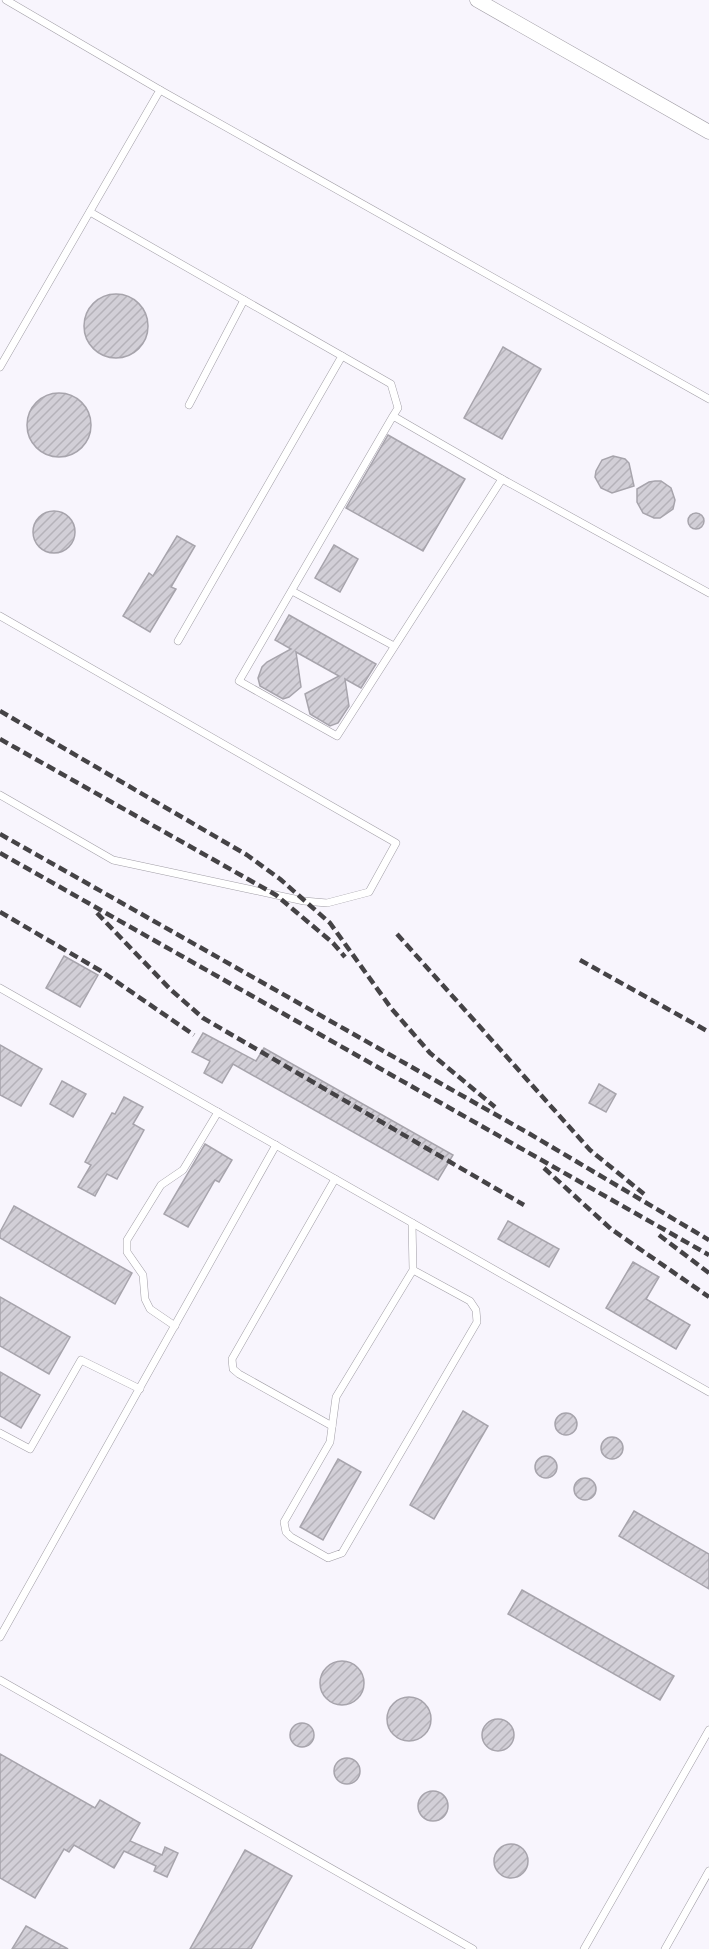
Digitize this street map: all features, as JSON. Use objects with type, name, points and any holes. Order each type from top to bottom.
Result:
[{"type":"street","points":[[477,0],[709,132]]},
{"type":"lane","points":[[6,0],[160,90],[709,399]]},
{"type":"lane","points":[[0,368],[160,90]]},
{"type":"lane","points":[[90,212],[391,384],[398,408],[239,681],[337,736],[502,479]]},
{"type":"lane","points":[[189,405],[244,300]]},
{"type":"lane","points":[[178,641],[342,356]]},
{"type":"lane","points":[[393,416],[709,594]]},
{"type":"lane","points":[[292,591],[394,646]]},
{"type":"lane","points":[[0,616],[396,843],[369,892],[327,903],[304,902],[113,860],[0,795]]},
{"type":"lane","points":[[0,988],[709,1392]]},
{"type":"lane","points":[[175,1326],[150,1309],[145,1299],[143,1275],[127,1252],[127,1240],[161,1185],[183,1170],[218,1112]]},
{"type":"lane","points":[[0,1637],[276,1145]]},
{"type":"lane","points":[[332,1426],[239,1374],[233,1369],[232,1359],[335,1179]]},
{"type":"lane","points":[[412,1223],[413,1270],[336,1397],[330,1442],[285,1522],[286,1532],[291,1538],[328,1558],[342,1553],[477,1322],[476,1310],[470,1301],[413,1270]]},
{"type":"lane","points":[[0,1433],[30,1449],[81,1360],[140,1389]]},
{"type":"lane","points":[[0,1680],[473,1949]]},
{"type":"lane","points":[[584,1949],[709,1730]]},
{"type":"lane","points":[[665,1949],[709,1871]]},
{"type":"building","points":[[116,294],[134,300],[142,308],[148,326],[142,344],[134,352],[116,358],[98,352],[90,344],[84,326],[90,308],[98,300]]},
{"type":"building","points":[[503,347],[541,369],[502,439],[464,418]]},
{"type":"building","points":[[59,393],[77,399],[85,407],[91,425],[85,443],[77,451],[59,457],[41,451],[33,443],[27,425],[33,407],[41,399]]},
{"type":"building","points":[[388,435],[465,479],[423,551],[346,508]]},
{"type":"building","points":[[613,456],[625,459],[629,463],[634,486],[612,493],[601,488],[595,477],[602,460]]},
{"type":"building","points":[[655,481],[661,481],[671,488],[675,500],[673,509],[660,518],[643,513],[637,502],[637,489]]},
{"type":"building","points":[[54,511],[69,517],[75,532],[69,547],[54,553],[39,547],[33,532],[39,517]]},
{"type":"building","points":[[693,513],[699,513],[704,521],[702,527],[693,529],[688,524],[688,518]]},
{"type":"building","points":[[177,536],[195,546],[171,587],[176,589],[150,632],[123,616],[149,573],[153,576]]},
{"type":"building","points":[[334,545],[358,559],[340,592],[315,578]]},
{"type":"building","points":[[289,615],[376,664],[361,688],[345,679],[349,706],[338,723],[330,726],[310,714],[305,694],[339,676],[296,652],[301,687],[283,699],[260,686],[258,678],[262,667],[291,649],[275,640]]},
{"type":"building","points":[[64,956],[98,975],[80,1007],[46,988]]},
{"type":"building","points":[[203,1033],[256,1061],[264,1048],[453,1155],[438,1180],[233,1064],[222,1083],[204,1073],[210,1061],[192,1052]]},
{"type":"building","points":[[0,1045],[42,1069],[21,1106],[0,1095]]},
{"type":"building","points":[[62,1081],[86,1094],[73,1117],[50,1104]]},
{"type":"building","points":[[599,1084],[616,1094],[606,1112],[589,1103]]},
{"type":"building","points":[[124,1097],[143,1107],[133,1124],[144,1130],[117,1179],[107,1174],[95,1196],[78,1187],[91,1165],[85,1162],[112,1113],[115,1114]]},
{"type":"building","points":[[205,1144],[232,1160],[219,1182],[215,1180],[188,1227],[164,1214]]},
{"type":"building","points":[[14,1206],[132,1273],[115,1304],[0,1238],[0,1232]]},
{"type":"building","points":[[508,1221],[559,1249],[549,1267],[498,1239]]},
{"type":"building","points":[[633,1262],[659,1277],[646,1299],[690,1325],[676,1349],[606,1308]]},
{"type":"building","points":[[0,1297],[70,1337],[49,1374],[0,1346]]},
{"type":"building","points":[[0,1372],[40,1395],[21,1428],[0,1416]]},
{"type":"building","points":[[463,1411],[488,1426],[434,1519],[410,1505]]},
{"type":"building","points":[[566,1413],[574,1416],[577,1424],[574,1432],[566,1435],[558,1432],[555,1424],[558,1416]]},
{"type":"building","points":[[612,1437],[620,1440],[623,1448],[620,1456],[612,1459],[604,1456],[601,1448],[604,1440]]},
{"type":"building","points":[[546,1456],[554,1459],[557,1467],[554,1475],[546,1478],[538,1475],[535,1467],[538,1459]]},
{"type":"building","points":[[338,1459],[361,1472],[323,1540],[300,1527]]},
{"type":"building","points":[[585,1478],[593,1481],[596,1489],[593,1497],[585,1500],[577,1497],[574,1489],[577,1481]]},
{"type":"building","points":[[634,1511],[709,1554],[709,1589],[619,1536]]},
{"type":"building","points":[[522,1590],[674,1676],[660,1700],[508,1614]]},
{"type":"building","points":[[342,1661],[358,1667],[364,1683],[358,1699],[342,1705],[326,1699],[320,1683],[326,1667]]},
{"type":"building","points":[[409,1697],[425,1703],[431,1719],[425,1735],[409,1741],[393,1735],[387,1719],[393,1703]]},
{"type":"building","points":[[498,1719],[509,1724],[514,1735],[509,1746],[498,1751],[487,1746],[482,1735],[487,1724]]},
{"type":"building","points":[[302,1723],[311,1726],[314,1735],[311,1744],[302,1747],[293,1744],[290,1735],[293,1726]]},
{"type":"building","points":[[0,1754],[95,1808],[100,1800],[140,1823],[130,1841],[162,1855],[165,1847],[178,1853],[167,1877],[154,1871],[156,1866],[124,1851],[114,1868],[74,1845],[69,1852],[64,1849],[35,1898],[0,1878]]},
{"type":"building","points":[[347,1758],[356,1762],[360,1771],[356,1780],[347,1784],[338,1780],[334,1771],[338,1762]]},
{"type":"building","points":[[433,1791],[444,1795],[448,1806],[444,1817],[433,1821],[422,1817],[418,1806],[422,1795]]},
{"type":"building","points":[[511,1844],[523,1849],[528,1861],[523,1873],[511,1878],[499,1873],[494,1861],[499,1849]]},
{"type":"building","points":[[245,1850],[292,1876],[251,1949],[190,1949]]},
{"type":"building","points":[[26,1926],[68,1949],[12,1949]]},
{"type":"railway","points":[[0,711],[247,855],[280,879],[330,923],[391,1008],[430,1053],[495,1107]]},
{"type":"railway","points":[[0,739],[276,895],[333,943],[345,957]]},
{"type":"railway","points":[[0,834],[530,1134],[709,1240]]},
{"type":"railway","points":[[0,853],[709,1255]]},
{"type":"railway","points":[[0,912],[101,971],[194,1035]]},
{"type":"railway","points":[[97,913],[170,989],[203,1018],[524,1205]]},
{"type":"railway","points":[[397,934],[590,1150],[644,1194]]},
{"type":"railway","points":[[580,960],[709,1032]]},
{"type":"railway","points":[[544,1168],[611,1229],[709,1297]]},
{"type":"railway","points":[[659,1235],[709,1273]]}]
